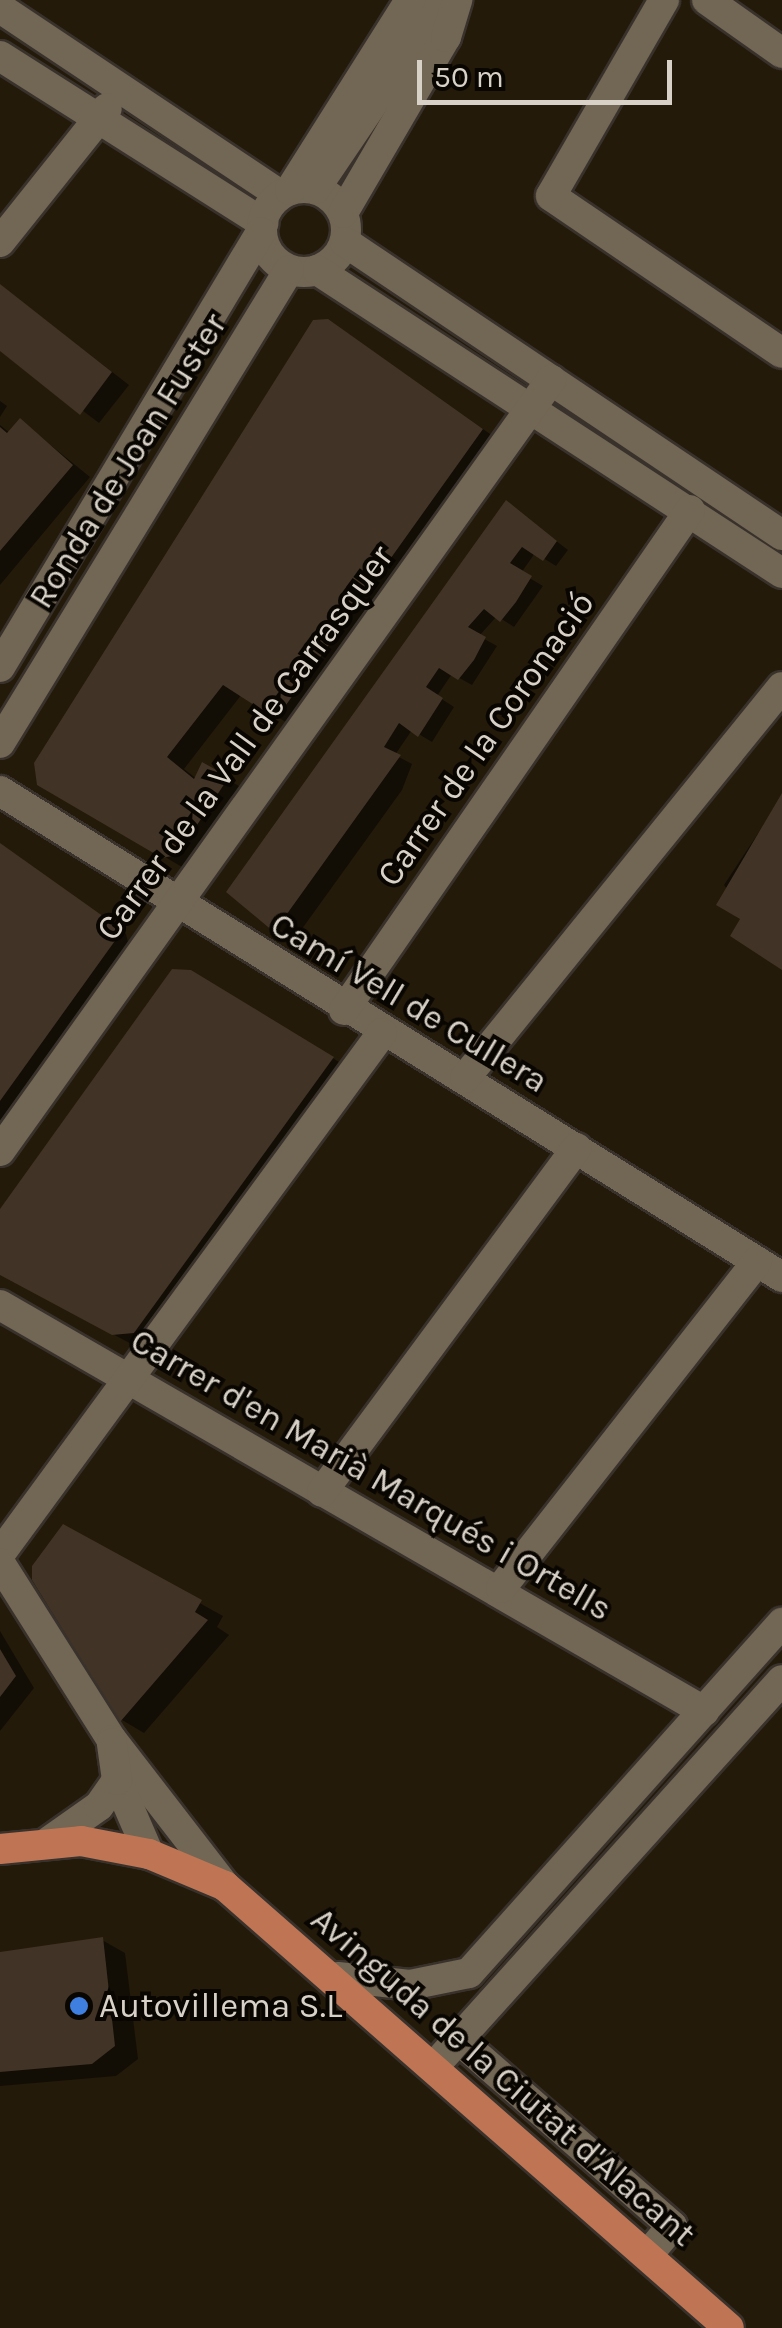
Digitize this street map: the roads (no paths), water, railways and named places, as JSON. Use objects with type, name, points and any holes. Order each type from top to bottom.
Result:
[{"type":"highway","name":"Avinguda de la Ciutat d'Alacant","points":[[0,1849],[48,1842],[149,1854],[224,1886],[438,2064],[729,2328]]},
{"type":"street","points":[[295,191],[410,0]]},
{"type":"street","points":[[295,191],[443,0]]},
{"type":"street","points":[[344,228],[446,36],[457,0]]},
{"type":"street","points":[[446,36],[480,0]]},
{"type":"street","points":[[664,0],[552,196],[782,353]]},
{"type":"street","points":[[707,0],[782,53]]},
{"type":"street","points":[[0,8],[117,94],[295,191],[690,510],[782,573]]},
{"type":"street","points":[[0,56],[95,124],[262,227],[303,270],[543,392],[782,536]]},
{"type":"street","points":[[0,242],[117,94]]},
{"type":"street","name":"Ronda de Joan Fuster","points":[[0,667],[262,227],[295,191]]},
{"type":"street","name":"Ronda de Joan Fuster","points":[[0,744],[303,270],[344,228]]},
{"type":"street","name":"Carrer de la Vall de Carrasquer","points":[[0,1151],[543,392]]},
{"type":"street","name":"Carrer de la Coronació","points":[[344,1010],[690,510]]},
{"type":"street","points":[[465,1078],[782,687]]},
{"type":"street","name":"Camí Vell de Cullera","points":[[0,791],[174,906],[382,1034],[465,1078],[770,1269]]},
{"type":"street","points":[[0,1554],[382,1034]]},
{"type":"street","points":[[322,1492],[576,1148]]},
{"type":"street","points":[[501,1588],[770,1269]]},
{"type":"street","name":"Carrer d'en Marià Marqués i Ortells","points":[[0,1304],[322,1492],[501,1588],[704,1711]]},
{"type":"street","points":[[0,1563],[112,1740],[224,1886]]},
{"type":"street","points":[[338,1977],[410,1985],[469,1973],[782,1623]]},
{"type":"street","points":[[438,2064],[782,1680]]},
{"type":"street","points":[[112,1740],[117,1780],[149,1854]]},
{"type":"street","points":[[48,1842],[99,1806],[117,1780]]},
{"type":"street","points":[[458,2039],[672,2226],[648,2254]]},
{"type":"place","name":"Autovillema S.L","points":[[79,2006]]}]
